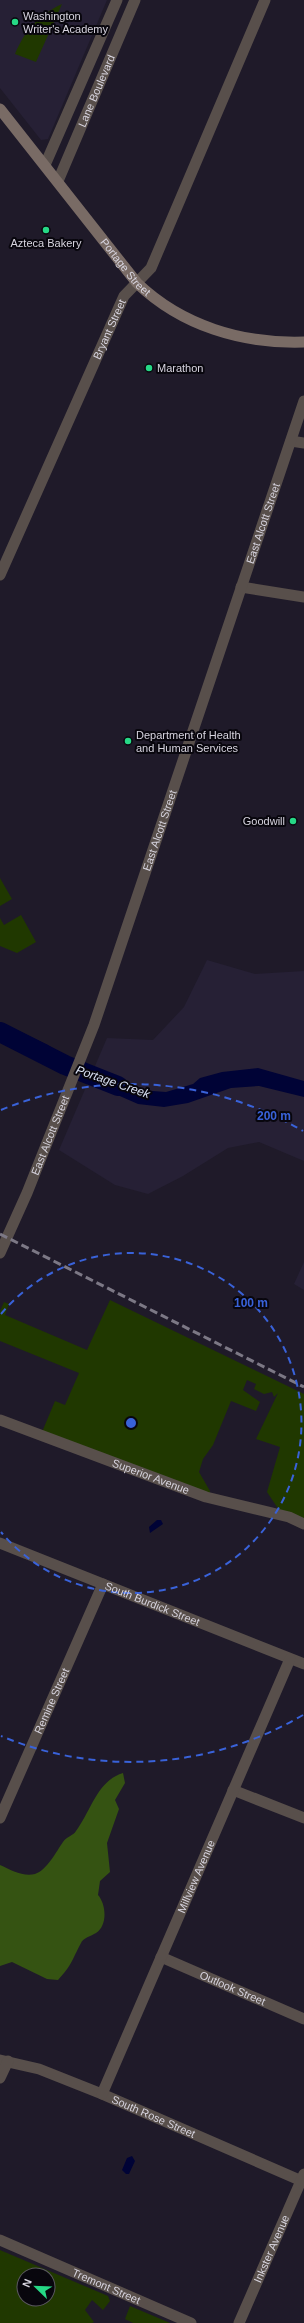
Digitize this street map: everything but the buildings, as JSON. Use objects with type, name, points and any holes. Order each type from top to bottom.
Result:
[{"type":"main road","name":"Portage Street","points":[[0,109],[45,164],[137,283],[164,305],[186,319],[206,328],[250,339],[304,342]]},
{"type":"street","name":"Lane Boulevard","points":[[45,164],[117,0]]},
{"type":"street","name":"Lane Boulevard","points":[[58,181],[135,0]]},
{"type":"street","name":"Bryant Street","points":[[0,575],[124,296],[151,268],[265,0]]},
{"type":"street","name":"East Alcott Street","points":[[0,1254],[81,1061],[158,839],[304,401]]},
{"type":"street","points":[[291,441],[304,442]]},
{"type":"street","points":[[241,587],[304,597]]},
{"type":"street","name":"Superior Avenue","points":[[0,1420],[206,1497],[289,1517],[304,1524]]},
{"type":"street","name":"South Burdick Street","points":[[0,1542],[304,1664]]},
{"type":"street","name":"Remine Street","points":[[0,1818],[103,1584]]},
{"type":"street","name":"Millview Avenue","points":[[102,2094],[290,1659]]},
{"type":"street","points":[[233,1790],[304,1818]]},
{"type":"street","name":"Outlook Street","points":[[161,1957],[304,2019]]},
{"type":"street","points":[[0,2078],[4,2060]]},
{"type":"street","name":"South Rose Street","points":[[4,2060],[39,2069],[102,2094],[303,2179]]},
{"type":"street","name":"Inkster Avenue","points":[[239,2323],[303,2179]]},
{"type":"street","name":"Tremont Street","points":[[0,2240],[191,2323]]},
{"type":"shaded area","points":[[0,0],[107,0],[48,139],[41,140],[0,88]]},
{"type":"shaded area","points":[[207,960],[255,974],[304,971],[304,1161],[259,1142],[228,1148],[183,1176],[148,1194],[115,1185],[59,1150],[107,1038],[153,1040],[184,1007]]},
{"type":"shaded area","points":[[304,1262],[304,1290],[294,1284]]},
{"type":"green space","points":[[62,4],[36,62],[15,54],[23,38],[34,24],[46,13]]},
{"type":"green space","points":[[0,878],[12,899],[0,906]]},
{"type":"green space","points":[[21,915],[36,942],[17,953],[0,946],[0,918],[4,925]]},
{"type":"green space","points":[[110,1300],[304,1394],[304,1520],[279,1510],[267,1492],[280,1447],[256,1439],[278,1393],[274,1397],[272,1392],[264,1394],[254,1389],[256,1384],[247,1380],[243,1390],[260,1402],[256,1411],[231,1401],[213,1445],[203,1459],[199,1472],[210,1491],[209,1495],[42,1432],[55,1401],[65,1405],[79,1373],[0,1341],[0,1311],[4,1302],[9,1304],[5,1315],[87,1350]]},
{"type":"green space","points":[[123,1773],[125,1783],[115,1800],[119,1809],[107,1843],[110,1872],[100,1881],[98,1895],[103,1904],[104,1920],[100,1929],[82,1941],[69,1966],[58,1980],[47,1979],[12,1962],[0,1966],[0,1865],[26,1875],[39,1872],[51,1860],[65,1840],[76,1831],[101,1790],[114,1777]]},
{"type":"green space","points":[[0,2250],[40,2267],[16,2267],[16,2307],[56,2307],[56,2274],[108,2296],[110,2301],[103,2310],[92,2300],[85,2310],[94,2322],[0,2323]]},
{"type":"green space","points":[[130,2306],[170,2323],[133,2323],[125,2319]]},
{"type":"water","points":[[0,1022],[48,1045],[68,1059],[62,1073],[0,1041]]},
{"type":"water","points":[[258,1068],[304,1081],[304,1097],[259,1086],[231,1088],[188,1103],[164,1107],[138,1104],[90,1083],[96,1070],[139,1090],[166,1092],[193,1084],[200,1078],[222,1072]]},
{"type":"water","points":[[157,1520],[161,1520],[163,1524],[150,1533],[149,1527]]},
{"type":"water","points":[[132,2156],[135,2161],[129,2174],[126,2174],[122,2170],[127,2158]]},
{"type":"waterway","name":"Portage Creek","points":[[0,1032],[65,1065],[118,1086]]},
{"type":"railway","points":[[0,1234],[304,1387]]},
{"type":"place","name":"Washington Writer's Academy","points":[[15,22]]},
{"type":"place","name":"Azteca Bakery","points":[[46,230]]},
{"type":"place","name":"Marathon","points":[[149,368]]},
{"type":"place","name":"Department of Health and Human Services","points":[[128,741]]},
{"type":"place","name":"Goodwill","points":[[293,821]]}]
